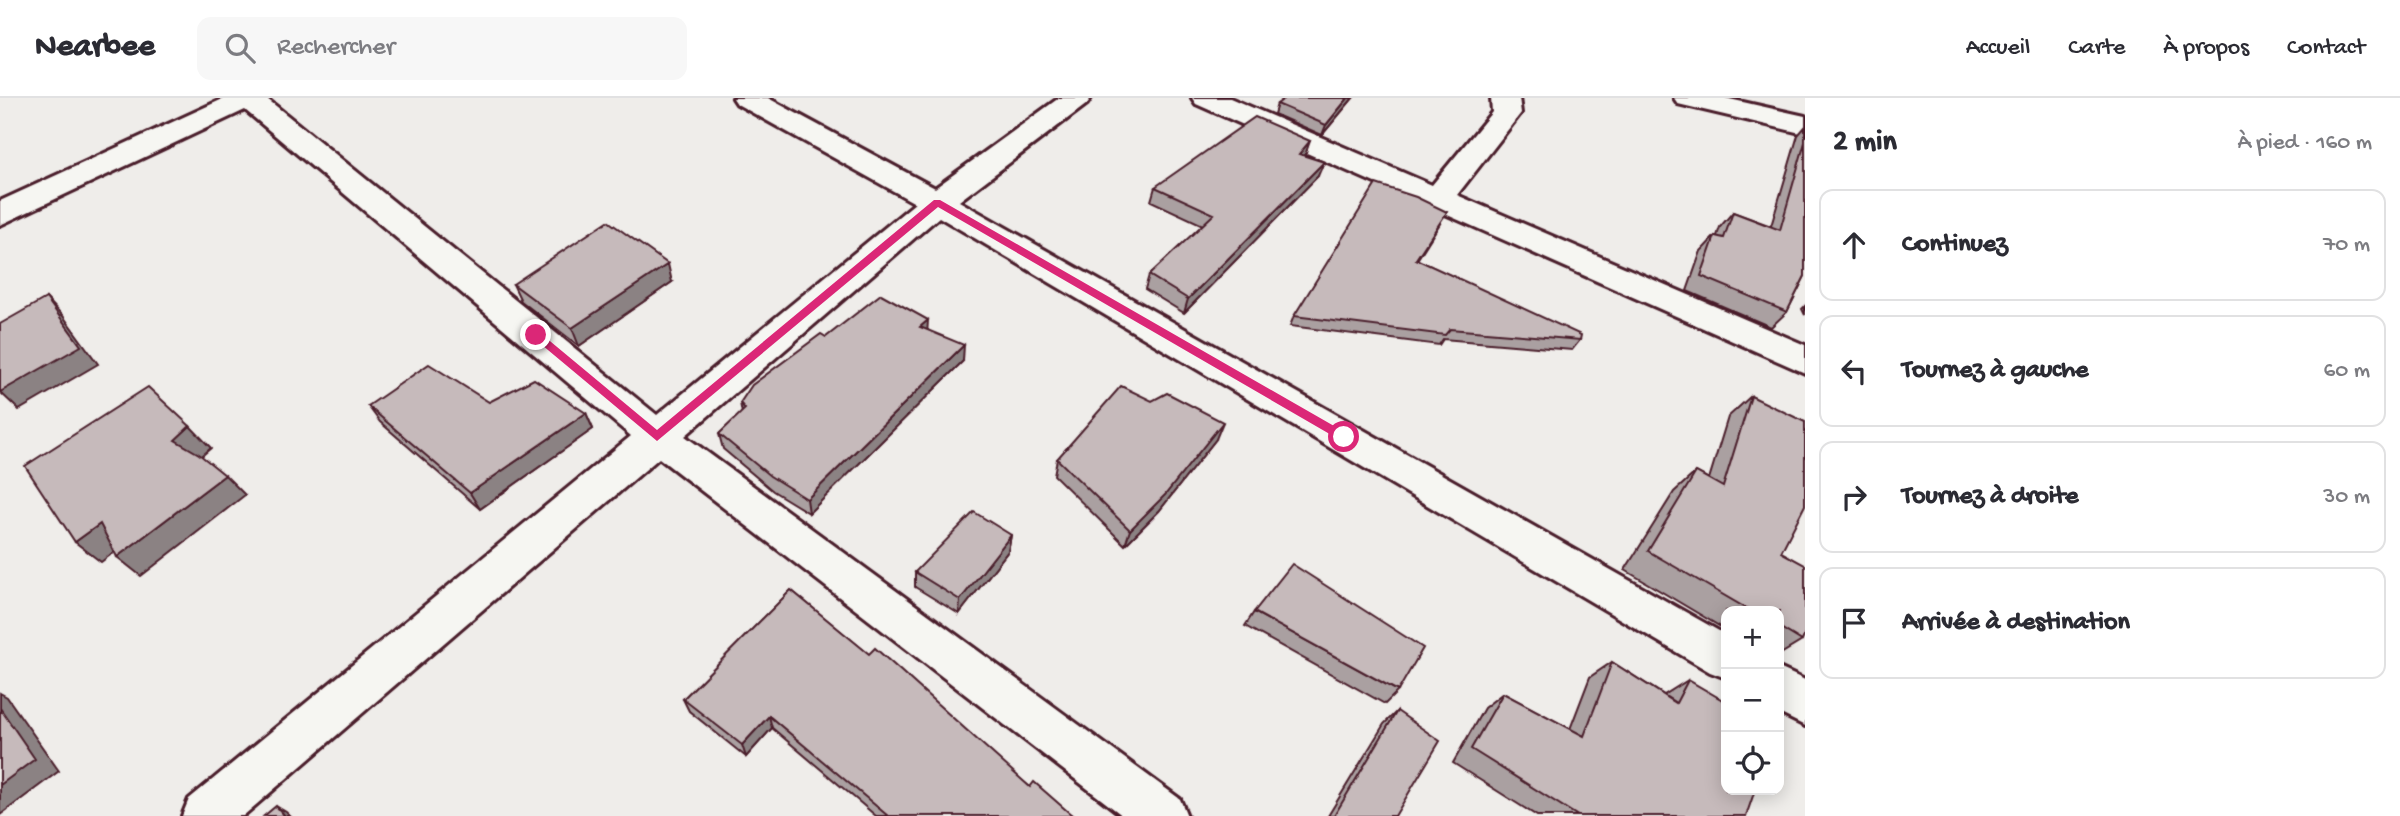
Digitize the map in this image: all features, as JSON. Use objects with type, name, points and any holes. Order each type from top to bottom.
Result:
[{"type":"street","points":[[0,214],[248,98],[657,436],[1163,816]]},
{"type":"street","points":[[747,98],[937,202],[1721,655]]},
{"type":"street","points":[[206,816],[937,202],[1077,98]]},
{"type":"street","points":[[1206,98],[1805,360]]},
{"type":"street","points":[[1437,199],[1507,113],[1505,98]]},
{"type":"street","points":[[1688,98],[1805,125]]},
{"type":"street","points":[[1784,691],[1805,704]]},
{"type":"building","points":[[1285,98],[1348,98],[1326,125],[1277,104]]},
{"type":"building","points":[[1255,117],[1310,141],[1299,154],[1324,162],[1188,299],[1149,275],[1214,214],[1155,187]]},
{"type":"building","points":[[1805,142],[1805,276],[1787,312],[1701,276],[1715,236],[1724,238],[1733,212],[1780,230]]},
{"type":"building","points":[[1376,184],[1416,197],[1447,212],[1416,259],[1581,335],[1580,340],[1450,329],[1445,335],[1294,316]]},
{"type":"building","points":[[608,221],[668,264],[572,328],[513,284]]},
{"type":"building","points":[[881,294],[928,320],[920,327],[964,345],[807,499],[770,476],[719,434],[745,409],[740,403],[752,385],[821,334],[826,337]]},
{"type":"building","points":[[46,298],[81,346],[0,392],[0,324]]},
{"type":"building","points":[[429,364],[489,402],[534,379],[586,413],[470,493],[368,406]]},
{"type":"building","points":[[1121,386],[1152,401],[1167,393],[1223,422],[1165,495],[1130,530],[1057,459]]},
{"type":"building","points":[[148,387],[190,426],[175,440],[199,454],[225,475],[117,557],[100,524],[75,542],[25,466]]},
{"type":"building","points":[[1751,396],[1805,422],[1805,505],[1781,552],[1805,565],[1805,634],[1802,641],[1784,630],[1784,606],[1742,606],[1648,551],[1696,472],[1723,487]]},
{"type":"building","points":[[974,512],[1011,535],[960,600],[915,572]]},
{"type":"building","points":[[1292,564],[1423,648],[1398,691],[1254,612]]},
{"type":"building","points":[[791,590],[869,654],[875,648],[1030,787],[1034,782],[1073,816],[888,816],[769,716],[742,745],[683,699]]},
{"type":"building","points":[[1612,662],[1676,703],[1688,680],[1721,699],[1721,795],[1753,795],[1746,816],[1578,816],[1471,749],[1503,693],[1584,736]]},
{"type":"building","points":[[0,708],[35,759],[0,785]]},
{"type":"building","points":[[1397,711],[1440,741],[1395,816],[1334,816]]},
{"type":"building","points":[[276,806],[285,816],[264,816]]},
{"type":"route","points":[[536,335],[657,436],[937,202],[1344,437]]}]
